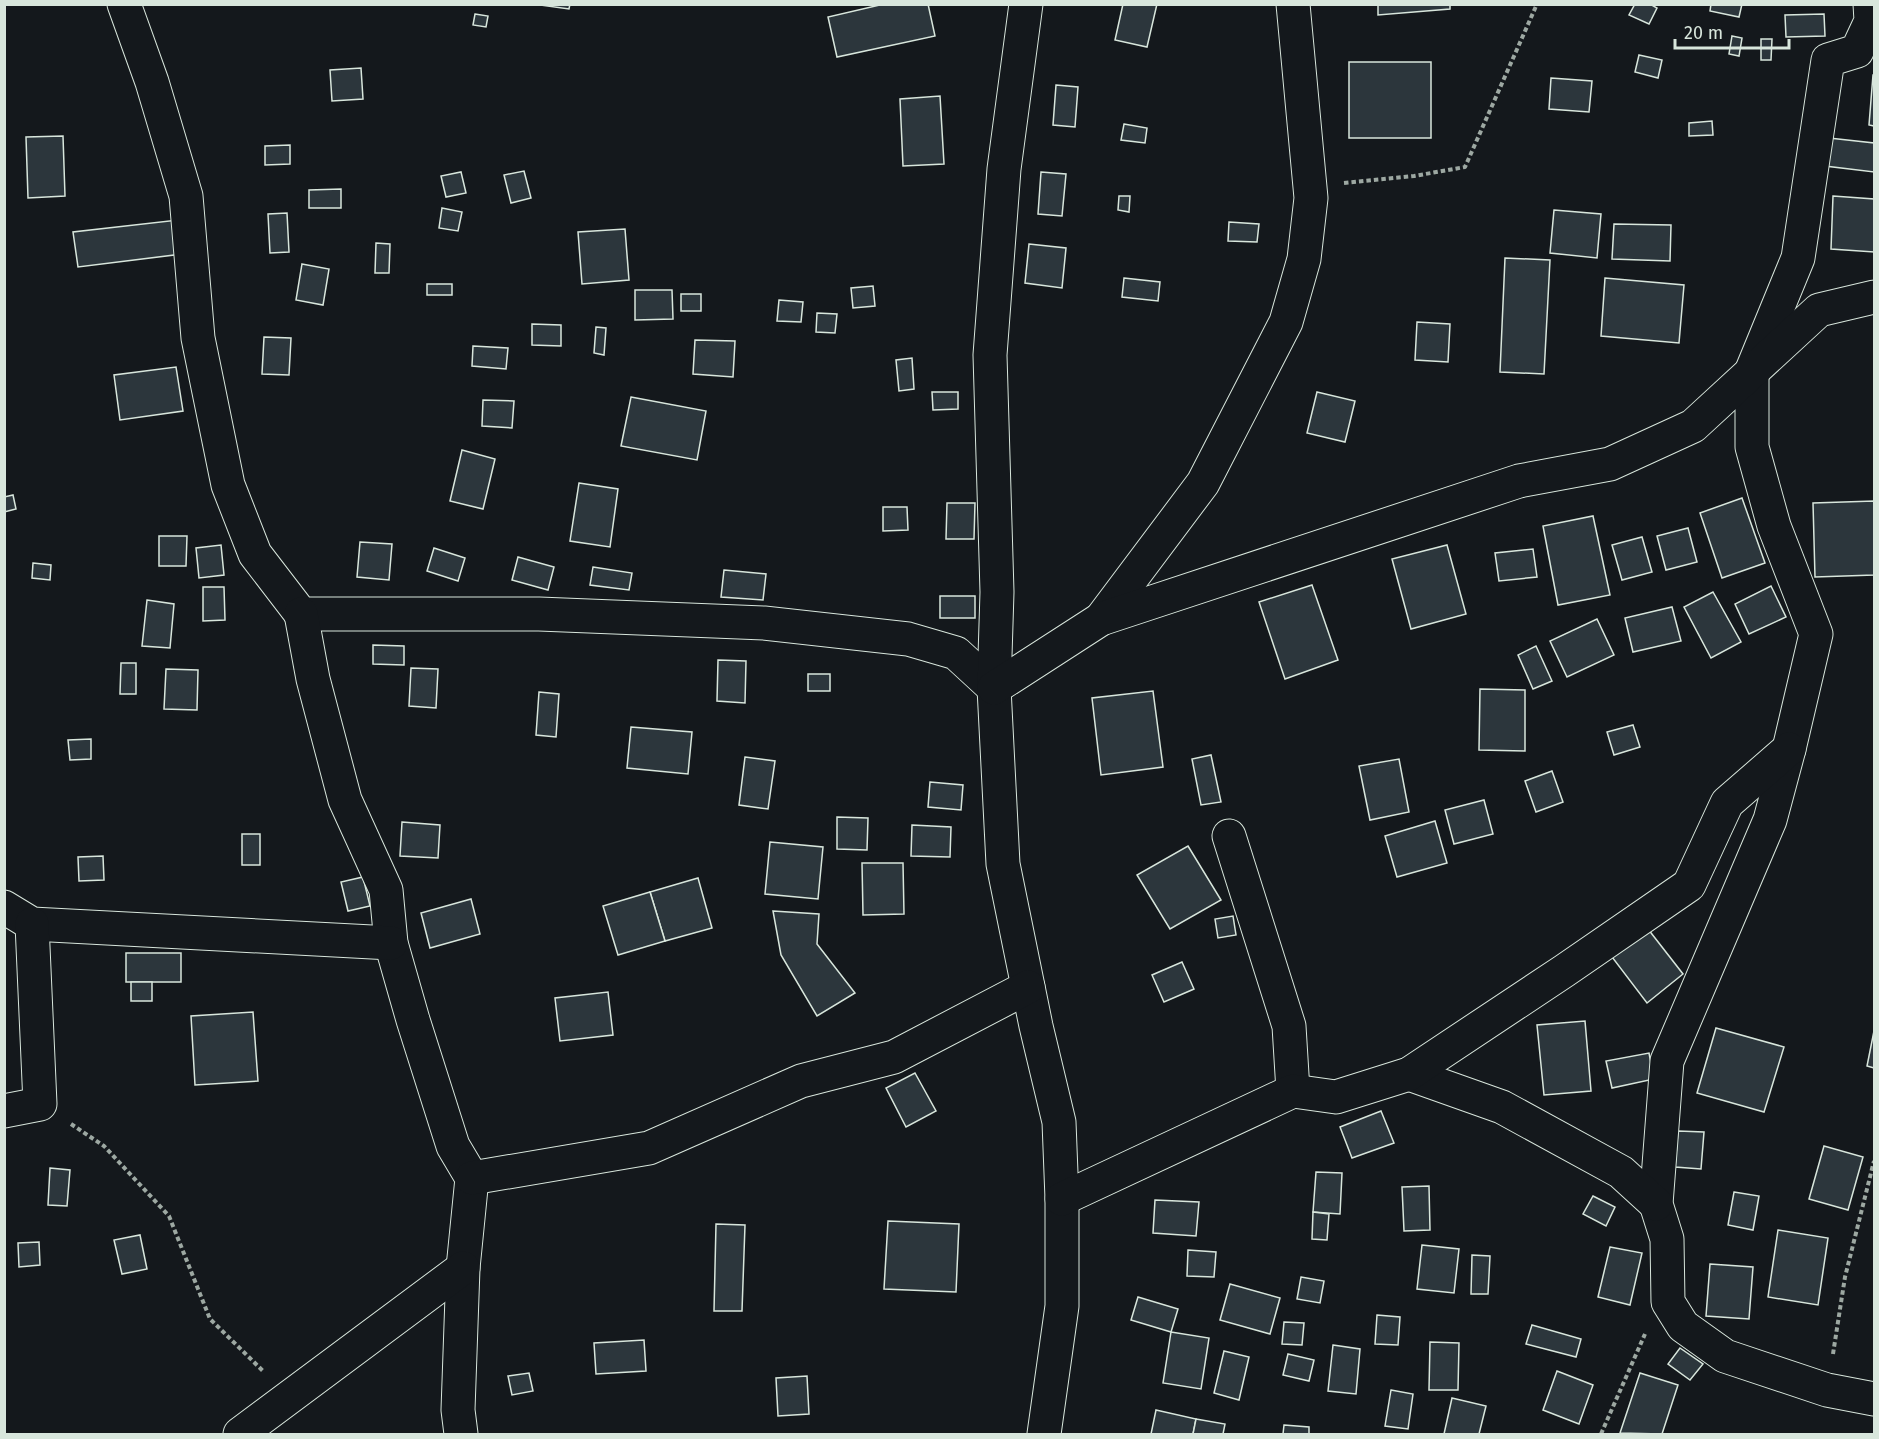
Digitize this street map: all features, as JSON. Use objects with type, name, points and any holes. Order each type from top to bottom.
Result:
[{"type":"street","points":[[124,4],[152,82],[186,196],[198,338],[228,485],[255,554],[301,614],[313,679],[345,800],[386,890],[391,943],[453,1146],[472,1178],[463,1268],[458,1410],[461,1434]]},
{"type":"street","points":[[1026,4],[1004,169],[990,355],[997,592],[994,688],[1003,864],[1059,1122],[1062,1306],[1044,1434]]},
{"type":"street","points":[[1101,619],[1203,483],[1286,322],[1304,260],[1311,198],[1293,4]]},
{"type":"street","points":[[1870,4],[1871,21],[1857,51],[1828,60],[1798,258],[1752,370],[1752,447],[1774,526],[1816,634],[1770,820],[1667,1061],[1656,1204],[1667,1239],[1668,1302],[1683,1326],[1725,1356],[1827,1390],[1875,1399]]},
{"type":"street","points":[[994,688],[1101,619],[1519,481],[1610,464],[1693,426],[1819,310],[1875,297]]},
{"type":"street","points":[[301,614],[539,614],[765,623],[908,639],[956,653],[994,688]]},
{"type":"street","points":[[1062,1199],[1293,1091],[1336,1096],[1409,1074],[1689,885],[1726,803],[1789,749]]},
{"type":"street","points":[[1229,836],[1289,1026],[1293,1091]]},
{"type":"street","points":[[4,1111],[40,1104],[18,915],[391,943]]},
{"type":"street","points":[[472,1178],[649,1148],[801,1081],[894,1058],[1028,987]]},
{"type":"street","points":[[1409,1074],[1502,1107],[1621,1172],[1656,1204]]},
{"type":"street","points":[[240,1434],[463,1268]]},
{"type":"path","points":[[1310,186],[1414,176],[1465,167],[1537,4]]},
{"type":"path","points":[[40,1104],[104,1146],[169,1216],[210,1319],[290,1397]]},
{"type":"path","points":[[1827,1390],[1845,1277],[1875,1161]]},
{"type":"path","points":[[1601,1434],[1648,1325],[1668,1302]]},
{"type":"building","points":[[533,4],[570,4],[569,9]]},
{"type":"building","points":[[884,4],[928,4],[935,36],[837,57],[828,17]]},
{"type":"building","points":[[1123,4],[1157,4],[1147,47],[1115,40]]},
{"type":"building","points":[[1378,4],[1450,4],[1450,9],[1378,15]]},
{"type":"building","points":[[1635,4],[1650,4],[1657,8],[1649,24],[1629,15]]},
{"type":"building","points":[[1711,4],[1742,4],[1739,17],[1710,11]]},
{"type":"building","points":[[475,14],[488,16],[486,27],[473,25]]},
{"type":"building","points":[[1824,14],[1825,36],[1786,37],[1785,15]]},
{"type":"building","points":[[1732,36],[1742,38],[1739,56],[1729,54]]},
{"type":"building","points":[[1761,39],[1772,39],[1771,60],[1761,60]]},
{"type":"building","points":[[1639,55],[1662,60],[1658,78],[1635,72]]},
{"type":"building","points":[[1349,62],[1431,62],[1431,138],[1349,138]]},
{"type":"building","points":[[361,68],[363,99],[332,101],[330,70]]},
{"type":"building","points":[[1874,75],[1874,126],[1869,125]]},
{"type":"building","points":[[1551,78],[1592,81],[1589,112],[1549,109]]},
{"type":"building","points":[[1056,85],[1078,87],[1075,127],[1053,125]]},
{"type":"building","points":[[940,96],[944,164],[903,166],[900,99]]},
{"type":"building","points":[[1712,121],[1713,135],[1689,136],[1689,123]]},
{"type":"building","points":[[1124,124],[1147,128],[1145,143],[1121,140]]},
{"type":"building","points":[[63,136],[65,196],[28,198],[26,137]]},
{"type":"building","points":[[1829,138],[1874,143],[1874,172],[1825,166]]},
{"type":"building","points":[[290,145],[290,164],[265,165],[265,146]]},
{"type":"building","points":[[524,171],[531,198],[511,203],[504,175]]},
{"type":"building","points":[[461,172],[466,193],[446,197],[441,176]]},
{"type":"building","points":[[1041,172],[1066,174],[1062,216],[1038,214]]},
{"type":"building","points":[[341,189],[341,208],[309,208],[309,190]]},
{"type":"building","points":[[1119,196],[1130,196],[1129,212],[1118,210]]},
{"type":"building","points":[[1833,196],[1874,199],[1874,252],[1831,249]]},
{"type":"building","points":[[442,208],[462,212],[458,231],[439,228]]},
{"type":"building","points":[[1554,210],[1601,214],[1597,258],[1550,253]]},
{"type":"building","points":[[287,213],[289,252],[270,253],[268,214]]},
{"type":"building","points":[[178,220],[182,254],[78,267],[73,232]]},
{"type":"building","points":[[1229,222],[1259,224],[1257,242],[1228,241]]},
{"type":"building","points":[[1614,224],[1671,225],[1670,261],[1612,259]]},
{"type":"building","points":[[625,229],[629,280],[582,284],[578,232]]},
{"type":"building","points":[[376,243],[390,244],[389,273],[375,273]]},
{"type":"building","points":[[1029,244],[1066,248],[1062,288],[1025,283]]},
{"type":"building","points":[[1505,258],[1550,260],[1544,374],[1500,372]]},
{"type":"building","points":[[302,264],[329,269],[323,305],[296,300]]},
{"type":"building","points":[[1124,278],[1160,282],[1158,301],[1122,297]]},
{"type":"building","points":[[1605,278],[1684,285],[1679,343],[1601,336]]},
{"type":"building","points":[[427,284],[452,284],[452,295],[427,295]]},
{"type":"building","points":[[873,286],[875,306],[853,308],[851,288]]},
{"type":"building","points":[[635,290],[672,290],[673,319],[635,320]]},
{"type":"building","points":[[681,294],[701,294],[701,311],[681,311]]},
{"type":"building","points":[[779,300],[803,302],[801,322],[777,321]]},
{"type":"building","points":[[817,313],[837,314],[835,333],[816,332]]},
{"type":"building","points":[[1417,322],[1450,324],[1448,362],[1415,360]]},
{"type":"building","points":[[532,324],[561,325],[561,346],[532,345]]},
{"type":"building","points":[[596,327],[606,328],[604,355],[594,353]]},
{"type":"building","points":[[264,337],[291,338],[289,375],[262,374]]},
{"type":"building","points":[[695,340],[735,341],[733,377],[693,374]]},
{"type":"building","points":[[473,346],[508,348],[506,369],[472,366]]},
{"type":"building","points":[[912,358],[914,389],[899,391],[896,360]]},
{"type":"building","points":[[176,367],[183,411],[120,420],[114,375]]},
{"type":"building","points":[[932,392],[958,392],[958,409],[933,410]]},
{"type":"building","points":[[1317,392],[1355,401],[1345,442],[1307,433]]},
{"type":"building","points":[[631,397],[706,411],[697,460],[621,446]]},
{"type":"building","points":[[483,400],[514,401],[512,428],[482,426]]},
{"type":"building","points":[[462,450],[495,459],[483,509],[450,501]]},
{"type":"building","points":[[579,483],[618,489],[610,547],[570,541]]},
{"type":"building","points":[[13,495],[16,509],[4,512],[4,497]]},
{"type":"building","points":[[1742,498],[1765,563],[1722,578],[1700,513]]},
{"type":"building","points":[[1874,501],[1874,575],[1815,577],[1813,503]]},
{"type":"building","points":[[947,503],[975,503],[974,539],[946,539]]},
{"type":"building","points":[[883,507],[907,507],[908,530],[883,531]]},
{"type":"building","points":[[1593,516],[1610,595],[1558,605],[1543,526]]},
{"type":"building","points":[[1688,528],[1697,562],[1666,570],[1657,536]]},
{"type":"building","points":[[159,536],[187,536],[186,566],[159,566]]},
{"type":"building","points":[[1642,537],[1652,572],[1622,580],[1612,545]]},
{"type":"building","points":[[360,542],[392,544],[389,580],[357,577]]},
{"type":"building","points":[[221,545],[224,575],[199,578],[196,548]]},
{"type":"building","points":[[1447,545],[1466,614],[1411,629],[1392,559]]},
{"type":"building","points":[[434,548],[465,558],[458,581],[427,571]]},
{"type":"building","points":[[1533,549],[1537,577],[1499,581],[1495,553]]},
{"type":"building","points":[[518,557],[554,567],[548,590],[512,580]]},
{"type":"building","points":[[33,563],[51,565],[50,580],[32,578]]},
{"type":"building","points":[[593,567],[632,573],[629,590],[590,585]]},
{"type":"building","points":[[724,570],[766,574],[763,600],[721,597]]},
{"type":"building","points":[[1312,585],[1338,660],[1285,679],[1259,602]]},
{"type":"building","points":[[1771,586],[1786,617],[1749,634],[1735,604]]},
{"type":"building","points":[[203,587],[224,587],[225,620],[203,621]]},
{"type":"building","points":[[1713,592],[1741,642],[1711,658],[1684,607]]},
{"type":"building","points":[[940,596],[975,596],[975,618],[940,618]]},
{"type":"building","points":[[147,600],[174,604],[170,648],[142,646]]},
{"type":"building","points":[[1672,607],[1681,641],[1633,652],[1625,618]]},
{"type":"building","points":[[1597,619],[1614,655],[1567,677],[1550,641]]},
{"type":"building","points":[[373,645],[404,646],[404,665],[373,664]]},
{"type":"building","points":[[1536,646],[1552,681],[1533,689],[1518,655]]},
{"type":"building","points":[[718,660],[746,661],[745,703],[717,701]]},
{"type":"building","points":[[121,663],[136,663],[136,694],[120,694]]},
{"type":"building","points":[[411,668],[438,669],[436,708],[409,706]]},
{"type":"building","points":[[166,669],[198,670],[197,710],[164,709]]},
{"type":"building","points":[[808,674],[830,674],[830,691],[808,691]]},
{"type":"building","points":[[1480,689],[1525,690],[1525,751],[1479,750]]},
{"type":"building","points":[[1153,691],[1163,767],[1101,775],[1092,698]]},
{"type":"building","points":[[539,692],[559,694],[556,737],[536,735]]},
{"type":"building","points":[[1633,725],[1640,747],[1614,755],[1607,732]]},
{"type":"building","points":[[631,727],[692,732],[688,774],[627,768]]},
{"type":"building","points":[[91,739],[91,759],[70,760],[68,740]]},
{"type":"building","points":[[1211,755],[1221,802],[1201,805],[1192,759]]},
{"type":"building","points":[[745,757],[775,761],[768,809],[739,805]]},
{"type":"building","points":[[1399,759],[1409,812],[1370,820],[1359,766]]},
{"type":"building","points":[[1552,771],[1563,802],[1536,812],[1525,781]]},
{"type":"building","points":[[930,782],[963,785],[961,810],[928,807]]},
{"type":"building","points":[[1484,800],[1493,834],[1454,844],[1445,810]]},
{"type":"building","points":[[837,817],[868,818],[867,850],[837,849]]},
{"type":"building","points":[[1435,821],[1447,863],[1397,877],[1385,836]]},
{"type":"building","points":[[402,822],[440,825],[438,858],[400,856]]},
{"type":"building","points":[[912,825],[951,827],[950,857],[911,856]]},
{"type":"building","points":[[242,834],[260,834],[260,865],[242,865]]},
{"type":"building","points":[[770,842],[823,847],[818,899],[765,894]]},
{"type":"building","points":[[1188,846],[1221,900],[1170,929],[1137,875]]},
{"type":"building","points":[[103,856],[104,880],[79,881],[78,857]]},
{"type":"building","points":[[862,863],[903,863],[904,914],[863,915]]},
{"type":"building","points":[[363,877],[370,906],[348,911],[341,882]]},
{"type":"building","points":[[698,878],[712,928],[665,941],[650,892]]},
{"type":"building","points":[[650,892],[665,941],[618,955],[603,906]]},
{"type":"building","points":[[471,899],[480,934],[430,948],[421,913]]},
{"type":"building","points":[[773,911],[819,914],[817,944],[855,993],[817,1016],[781,955]]},
{"type":"building","points":[[1233,916],[1236,935],[1218,938],[1215,919]]},
{"type":"building","points":[[1648,929],[1683,974],[1647,1003],[1612,957]]},
{"type":"building","points":[[126,953],[181,953],[181,982],[126,982]]},
{"type":"building","points":[[1182,962],[1194,989],[1164,1002],[1152,975]]},
{"type":"building","points":[[131,982],[152,982],[152,1001],[131,1001]]},
{"type":"building","points":[[608,992],[613,1035],[560,1041],[555,998]]},
{"type":"building","points":[[253,1012],[258,1081],[195,1085],[191,1016]]},
{"type":"building","points":[[1585,1021],[1591,1091],[1544,1095],[1537,1025]]},
{"type":"building","points":[[1716,1028],[1784,1047],[1764,1112],[1697,1093]]},
{"type":"building","points":[[1874,1031],[1874,1068],[1867,1066]]},
{"type":"building","points":[[1649,1053],[1654,1079],[1612,1088],[1606,1061]]},
{"type":"building","points":[[915,1073],[936,1111],[906,1127],[886,1088]]},
{"type":"building","points":[[1381,1111],[1394,1143],[1352,1158],[1340,1127]]},
{"type":"building","points":[[1678,1131],[1704,1132],[1701,1169],[1675,1167]]},
{"type":"building","points":[[1824,1146],[1863,1157],[1848,1210],[1809,1199]]},
{"type":"building","points":[[50,1168],[70,1170],[67,1206],[48,1205]]},
{"type":"building","points":[[1316,1172],[1342,1173],[1340,1214],[1313,1212]]},
{"type":"building","points":[[1429,1186],[1430,1230],[1404,1231],[1402,1187]]},
{"type":"building","points":[[1734,1192],[1759,1196],[1753,1230],[1728,1225]]},
{"type":"building","points":[[1593,1196],[1615,1207],[1606,1226],[1583,1214]]},
{"type":"building","points":[[1155,1200],[1199,1202],[1196,1236],[1153,1233]]},
{"type":"building","points":[[1313,1212],[1329,1214],[1327,1240],[1312,1239]]},
{"type":"building","points":[[888,1221],[959,1224],[956,1292],[884,1289]]},
{"type":"building","points":[[716,1224],[745,1225],[742,1311],[714,1311]]},
{"type":"building","points":[[1778,1230],[1828,1238],[1818,1305],[1768,1297]]},
{"type":"building","points":[[140,1235],[147,1269],[122,1274],[114,1240]]},
{"type":"building","points":[[39,1242],[40,1265],[19,1267],[18,1243]]},
{"type":"building","points":[[1422,1245],[1459,1249],[1454,1293],[1417,1289]]},
{"type":"building","points":[[1610,1247],[1642,1253],[1630,1305],[1598,1297]]},
{"type":"building","points":[[1188,1250],[1216,1252],[1214,1277],[1187,1276]]},
{"type":"building","points":[[1472,1255],[1490,1256],[1488,1294],[1471,1294]]},
{"type":"building","points":[[1710,1264],[1753,1267],[1749,1319],[1706,1316]]},
{"type":"building","points":[[1301,1277],[1324,1281],[1320,1303],[1297,1299]]},
{"type":"building","points":[[1230,1284],[1280,1298],[1270,1334],[1220,1320]]},
{"type":"building","points":[[1138,1297],[1178,1309],[1171,1332],[1131,1320]]},
{"type":"building","points":[[1377,1315],[1400,1317],[1398,1345],[1375,1344]]},
{"type":"building","points":[[1284,1322],[1304,1323],[1302,1345],[1282,1344]]},
{"type":"building","points":[[1532,1325],[1581,1339],[1576,1357],[1526,1344]]},
{"type":"building","points":[[1171,1332],[1209,1338],[1201,1389],[1163,1383]]},
{"type":"building","points":[[644,1340],[646,1371],[596,1374],[594,1343]]},
{"type":"building","points":[[1430,1342],[1459,1343],[1458,1390],[1429,1390]]},
{"type":"building","points":[[1333,1345],[1360,1349],[1356,1394],[1328,1391]]},
{"type":"building","points":[[1680,1348],[1703,1364],[1690,1380],[1668,1364]]},
{"type":"building","points":[[1224,1351],[1249,1357],[1239,1400],[1214,1393]]},
{"type":"building","points":[[1288,1354],[1314,1360],[1309,1381],[1283,1375]]},
{"type":"building","points":[[1557,1371],[1593,1385],[1579,1424],[1543,1410]]},
{"type":"building","points":[[529,1373],[533,1391],[512,1395],[508,1376]]},
{"type":"building","points":[[1640,1373],[1678,1385],[1662,1434],[1620,1433]]},
{"type":"building","points":[[807,1376],[809,1414],[778,1416],[776,1378]]},
{"type":"building","points":[[1391,1390],[1413,1394],[1408,1429],[1385,1426]]},
{"type":"building","points":[[1452,1398],[1486,1406],[1479,1434],[1444,1434]]},
{"type":"building","points":[[1156,1410],[1196,1419],[1193,1434],[1151,1434]]},
{"type":"building","points":[[1196,1419],[1225,1424],[1223,1434],[1193,1434]]},
{"type":"building","points":[[1284,1425],[1309,1427],[1309,1434],[1283,1434]]}]
